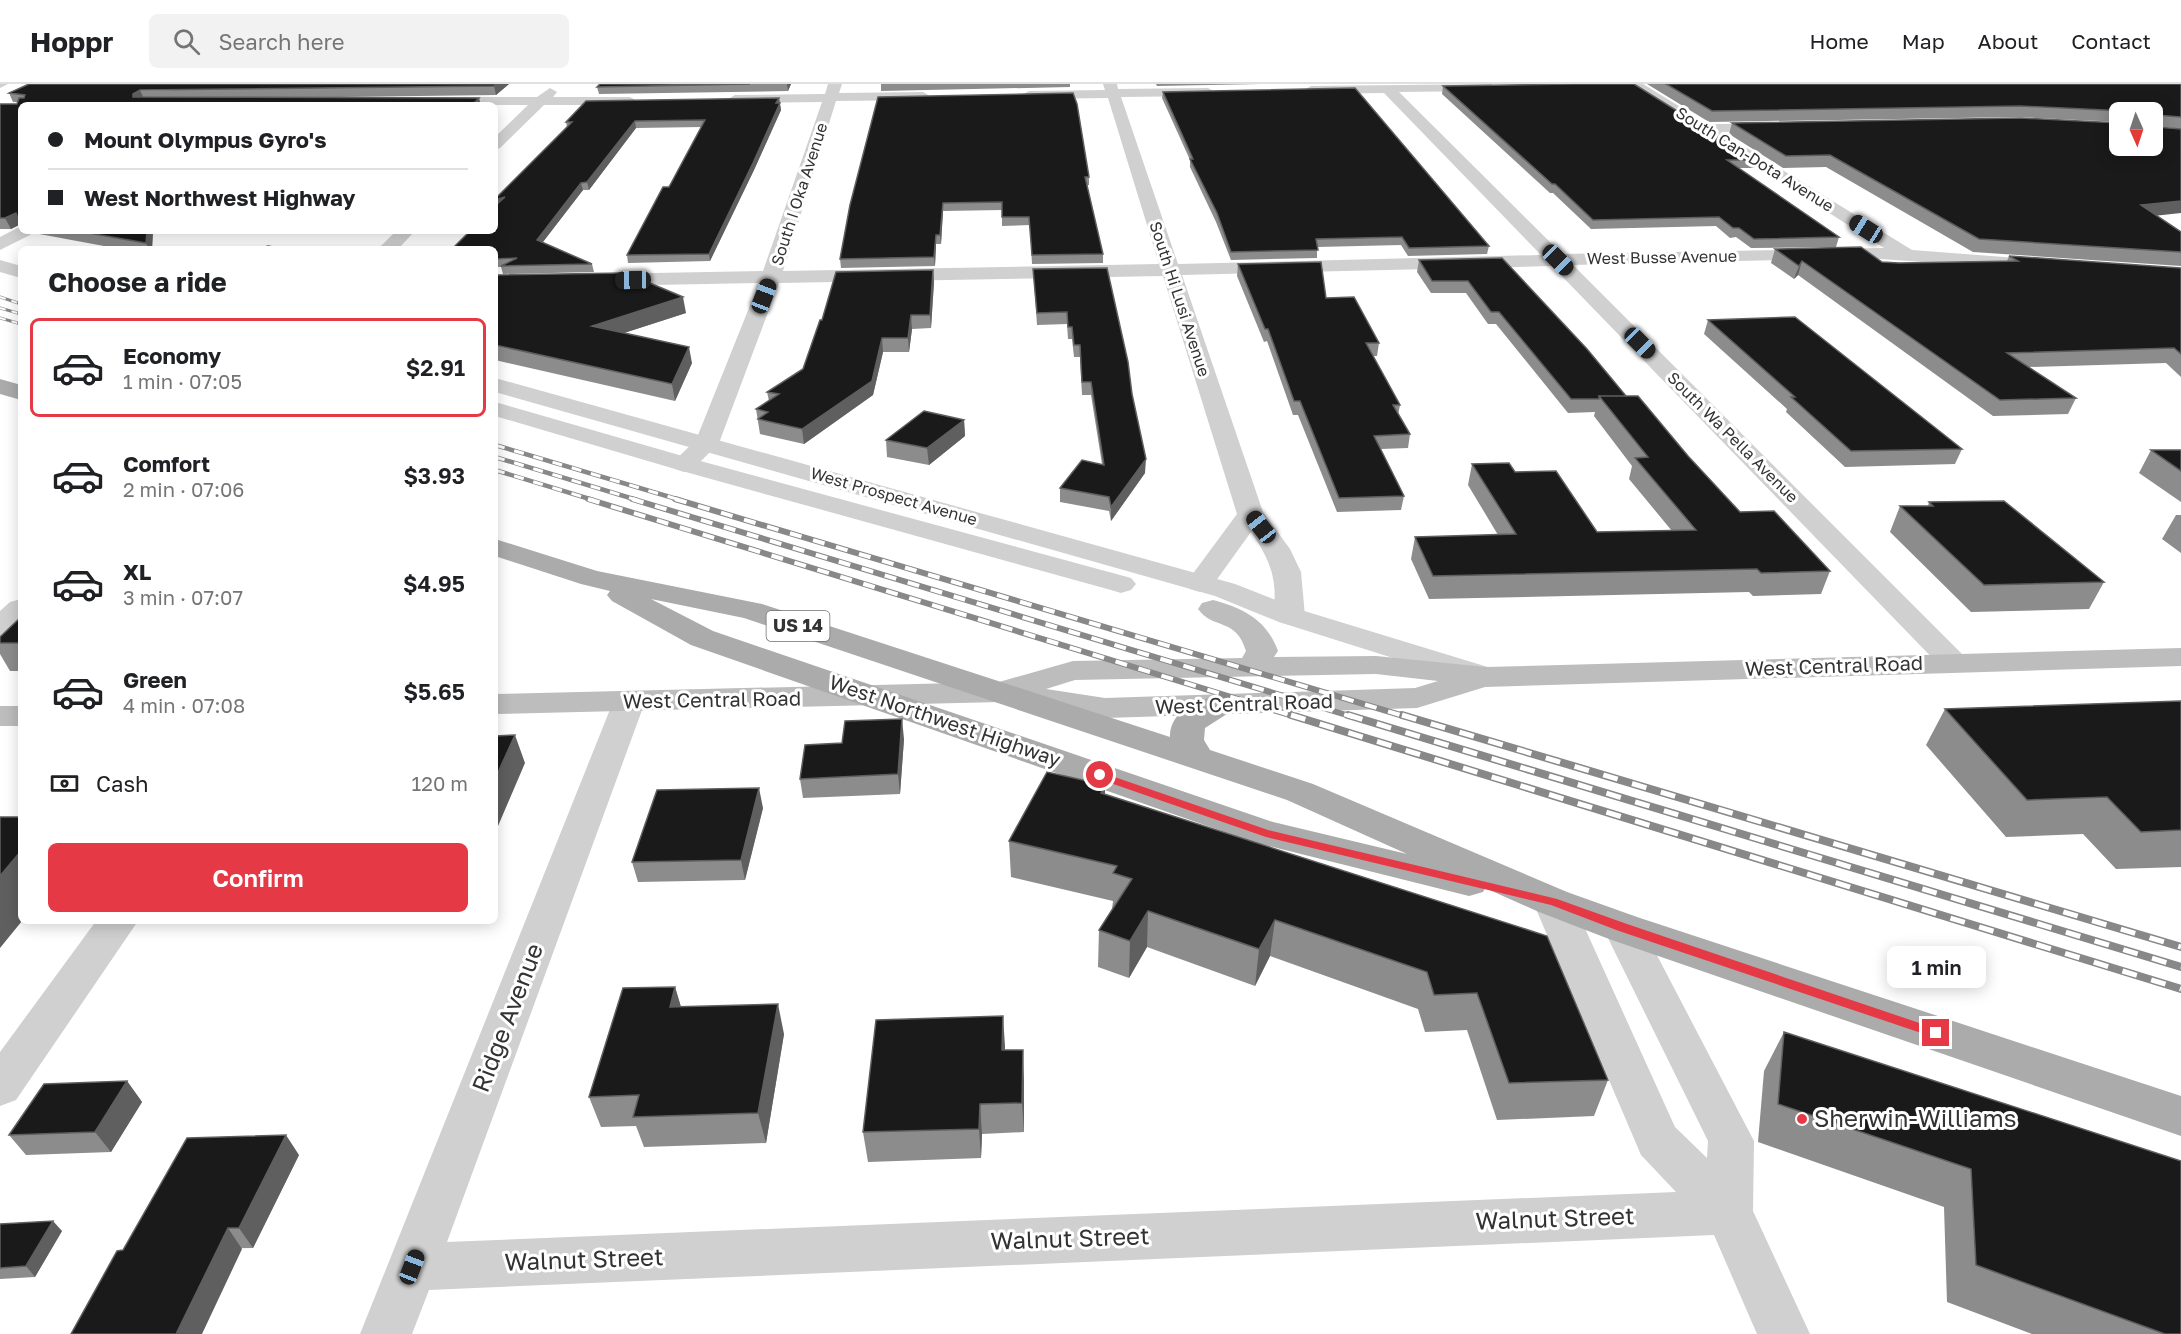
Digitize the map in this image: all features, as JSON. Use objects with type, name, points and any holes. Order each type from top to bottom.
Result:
[{"type":"main road","points":[[0,386],[18,392]]},
{"type":"main road","name":"West Northwest Highway","points":[[498,548],[591,578],[751,610],[1300,792],[1553,902],[1623,928],[2181,1116]]},
{"type":"main road","name":"West Northwest Highway","points":[[591,578],[702,638],[1266,833],[1553,902]]},
{"type":"main road","points":[[1207,596],[1250,625],[1259,638],[1262,651],[1253,666]]},
{"type":"main road","name":"West Central Road","points":[[1000,692],[1072,671],[1376,665],[1486,677],[2181,657]]},
{"type":"main road","name":"West Central Road","points":[[498,704],[1000,692],[1105,708],[1218,705],[1417,698],[1486,677]]},
{"type":"main road","points":[[1197,758],[1187,740],[1188,728],[1195,716],[1218,705]]},
{"type":"main road","points":[[0,716],[18,716]]},
{"type":"street","points":[[498,142],[558,84]]},
{"type":"street","points":[[1623,85],[1634,84]]},
{"type":"street","name":"South Can-Dota Avenue","points":[[1634,84],[1906,254]]},
{"type":"street","points":[[1293,90],[1386,86],[1505,87]]},
{"type":"street","name":"South Wa Pella Avenue","points":[[1386,86],[1955,663]]},
{"type":"street","points":[[1019,95],[1112,89],[1221,92]]},
{"type":"street","name":"South Hi Lusi Avenue","points":[[1112,89],[1250,514],[1276,546],[1292,589],[1290,616]]},
{"type":"street","points":[[726,99],[833,91],[937,96]]},
{"type":"street","name":"South I Oka Avenue","points":[[684,465],[707,443],[771,278],[833,91]]},
{"type":"street","points":[[424,101],[644,100]]},
{"type":"street","points":[[498,106],[539,102]]},
{"type":"street","points":[[1707,128],[1787,126]]},
{"type":"street","points":[[0,246],[19,234]]},
{"type":"street","points":[[390,246],[403,234]]},
{"type":"street","points":[[0,246],[18,253]]},
{"type":"street","name":"West Busse Avenue","points":[[575,280],[1169,270],[1867,252],[2062,266]]},
{"type":"street","points":[[0,266],[18,271]]},
{"type":"street","name":"West Prospect Avenue","points":[[498,386],[707,443],[1207,596]]},
{"type":"street","name":"West Prospect Avenue","points":[[498,410],[684,465],[1290,616],[1486,677]]},
{"type":"street","points":[[1207,596],[1250,514]]},
{"type":"street","points":[[0,628],[18,611]]},
{"type":"street","name":"Ridge Avenue","points":[[386,1334],[629,702]]},
{"type":"street","points":[[1553,902],[1658,1141],[1728,1212],[1784,1334]]},
{"type":"street","points":[[0,1087],[116,924]]},
{"type":"street","points":[[1623,928],[1731,1141],[1728,1212]]},
{"type":"street","name":"Walnut Street","points":[[412,1267],[1728,1212]]},
{"type":"building","points":[[29,84],[496,84],[494,86],[140,90],[133,94],[133,97],[479,98],[475,102],[18,102],[18,218],[16,213],[0,218],[0,104],[17,104],[19,98],[24,98],[25,95],[9,93]]},
{"type":"building","points":[[600,84],[750,84],[597,87]]},
{"type":"building","points":[[1634,84],[1756,160],[1727,160],[1839,237],[1754,239],[1739,228],[1733,228],[1719,217],[1593,220],[1443,86]]},
{"type":"building","points":[[1666,84],[2181,84],[2181,117],[2163,116],[2163,102],[2109,102],[2109,110],[2020,106],[1712,111]]},
{"type":"building","points":[[1355,88],[1489,246],[1409,248],[1402,237],[1316,239],[1318,250],[1231,252],[1217,213],[1190,159],[1193,159],[1163,92]]},
{"type":"building","points":[[1073,93],[1077,104],[1089,177],[1085,177],[1103,254],[1032,255],[1029,217],[1002,217],[1002,202],[943,203],[940,235],[936,235],[934,257],[840,259],[850,205],[878,97]]},
{"type":"building","points":[[779,98],[776,103],[780,103],[709,254],[627,255],[663,187],[669,187],[705,120],[635,121],[587,182],[581,183],[537,240],[592,264],[501,266],[517,258],[498,259],[498,246],[455,246],[467,234],[498,234],[498,203],[505,197],[498,199],[498,196],[572,122],[566,122],[586,101]]},
{"type":"building","points":[[2020,118],[2109,122],[2109,156],[2163,156],[2163,128],[2181,129],[2181,201],[2141,205],[2181,232],[2181,252],[1979,239],[1830,155],[1786,156],[1732,123]]},
{"type":"building","points":[[95,234],[147,234],[146,243]]},
{"type":"building","points":[[1861,247],[1882,262],[2018,261],[2009,256],[2181,268],[2181,354],[2174,348],[2007,353],[2076,398],[2000,400],[1802,261],[1799,266],[1775,249]]},
{"type":"building","points":[[1502,258],[1587,349],[1626,396],[1571,399],[1499,312],[1491,312],[1468,281],[1432,281],[1419,260]]},
{"type":"building","points":[[1321,262],[1326,298],[1354,297],[1379,343],[1366,343],[1400,405],[1393,405],[1410,434],[1374,436],[1404,496],[1339,498],[1300,401],[1294,401],[1268,329],[1265,329],[1238,264]]},
{"type":"building","points":[[1107,268],[1146,459],[1111,507],[1109,497],[1060,488],[1082,460],[1104,465],[1091,382],[1082,382],[1080,345],[1074,345],[1072,327],[1068,327],[1067,312],[1037,313],[1033,269]]},
{"type":"building","points":[[933,270],[930,315],[911,315],[908,338],[882,338],[872,381],[802,429],[758,419],[768,412],[756,409],[779,394],[767,392],[803,369],[820,320],[822,320],[836,272]]},
{"type":"building","points":[[626,273],[683,297],[592,326],[689,347],[672,384],[498,346],[498,275]]},
{"type":"building","points":[[1795,317],[1962,449],[1851,451],[1791,397],[1795,397],[1708,320]]},
{"type":"building","points":[[1599,396],[1638,396],[1688,456],[1740,512],[1774,511],[1830,571],[1761,573],[1757,569],[1433,576],[1415,537],[1516,534],[1472,464],[1509,463],[1515,472],[1556,471],[1597,532],[1696,530],[1635,458],[1648,457]]},
{"type":"building","points":[[924,411],[964,420],[927,448],[886,440]]},
{"type":"building","points":[[2151,450],[2181,450],[2181,471]]},
{"type":"building","points":[[2004,501],[2104,582],[1984,585],[1900,506],[1933,506],[1929,502]]},
{"type":"building","points":[[18,620],[18,643],[0,643],[0,637]]},
{"type":"building","points":[[2181,701],[2181,830],[2141,832],[2107,797],[2027,800],[1945,709]]},
{"type":"building","points":[[902,719],[898,774],[800,779],[805,745],[842,743],[845,721]]},
{"type":"building","points":[[515,735],[498,772],[498,736]]},
{"type":"building","points":[[1047,772],[1105,785],[1101,793],[1547,936],[1608,1080],[1509,1083],[1477,993],[1434,995],[1427,972],[1275,920],[1259,949],[1148,911],[1130,941],[1099,930],[1132,879],[1113,873],[1117,866],[1009,841]]},
{"type":"building","points":[[759,788],[741,860],[632,862],[657,790]]},
{"type":"building","points":[[0,817],[18,817],[18,855],[0,876]]},
{"type":"building","points":[[675,987],[670,1007],[778,1004],[758,1113],[633,1117],[639,1095],[589,1097],[623,988]]},
{"type":"building","points":[[1003,1016],[1002,1050],[1023,1050],[1022,1103],[980,1104],[979,1129],[863,1132],[876,1020]]},
{"type":"building","points":[[1784,1032],[2181,1161],[2181,1334],[2165,1334],[1976,1265],[1971,1169],[1778,1104]]},
{"type":"building","points":[[127,1081],[95,1132],[9,1135],[44,1084]]},
{"type":"building","points":[[286,1135],[239,1228],[228,1228],[176,1334],[71,1334],[117,1251],[123,1250],[187,1138]]},
{"type":"building","points":[[53,1221],[26,1266],[0,1268],[0,1224]]},
{"type":"railway","points":[[0,297],[18,303]]},
{"type":"railway","points":[[0,308],[18,313]]},
{"type":"railway","points":[[0,318],[18,323]]},
{"type":"railway","points":[[498,446],[680,500]]},
{"type":"railway","points":[[498,458],[637,500]]},
{"type":"railway","points":[[498,471],[593,500]]},
{"type":"railway","points":[[588,499],[1296,717]]},
{"type":"railway","points":[[632,499],[1353,717]]},
{"type":"railway","points":[[675,499],[1407,717]]},
{"type":"railway","points":[[1291,715],[2181,989]]},
{"type":"railway","points":[[1348,715],[2181,967]]},
{"type":"railway","points":[[1402,715],[2181,947]]},
{"type":"place","name":"Sherwin-Williams","points":[[1802,1119]]},
{"type":"route","points":[[1100,775],[1266,833],[1553,902],[1623,928],[1936,1033]]}]
